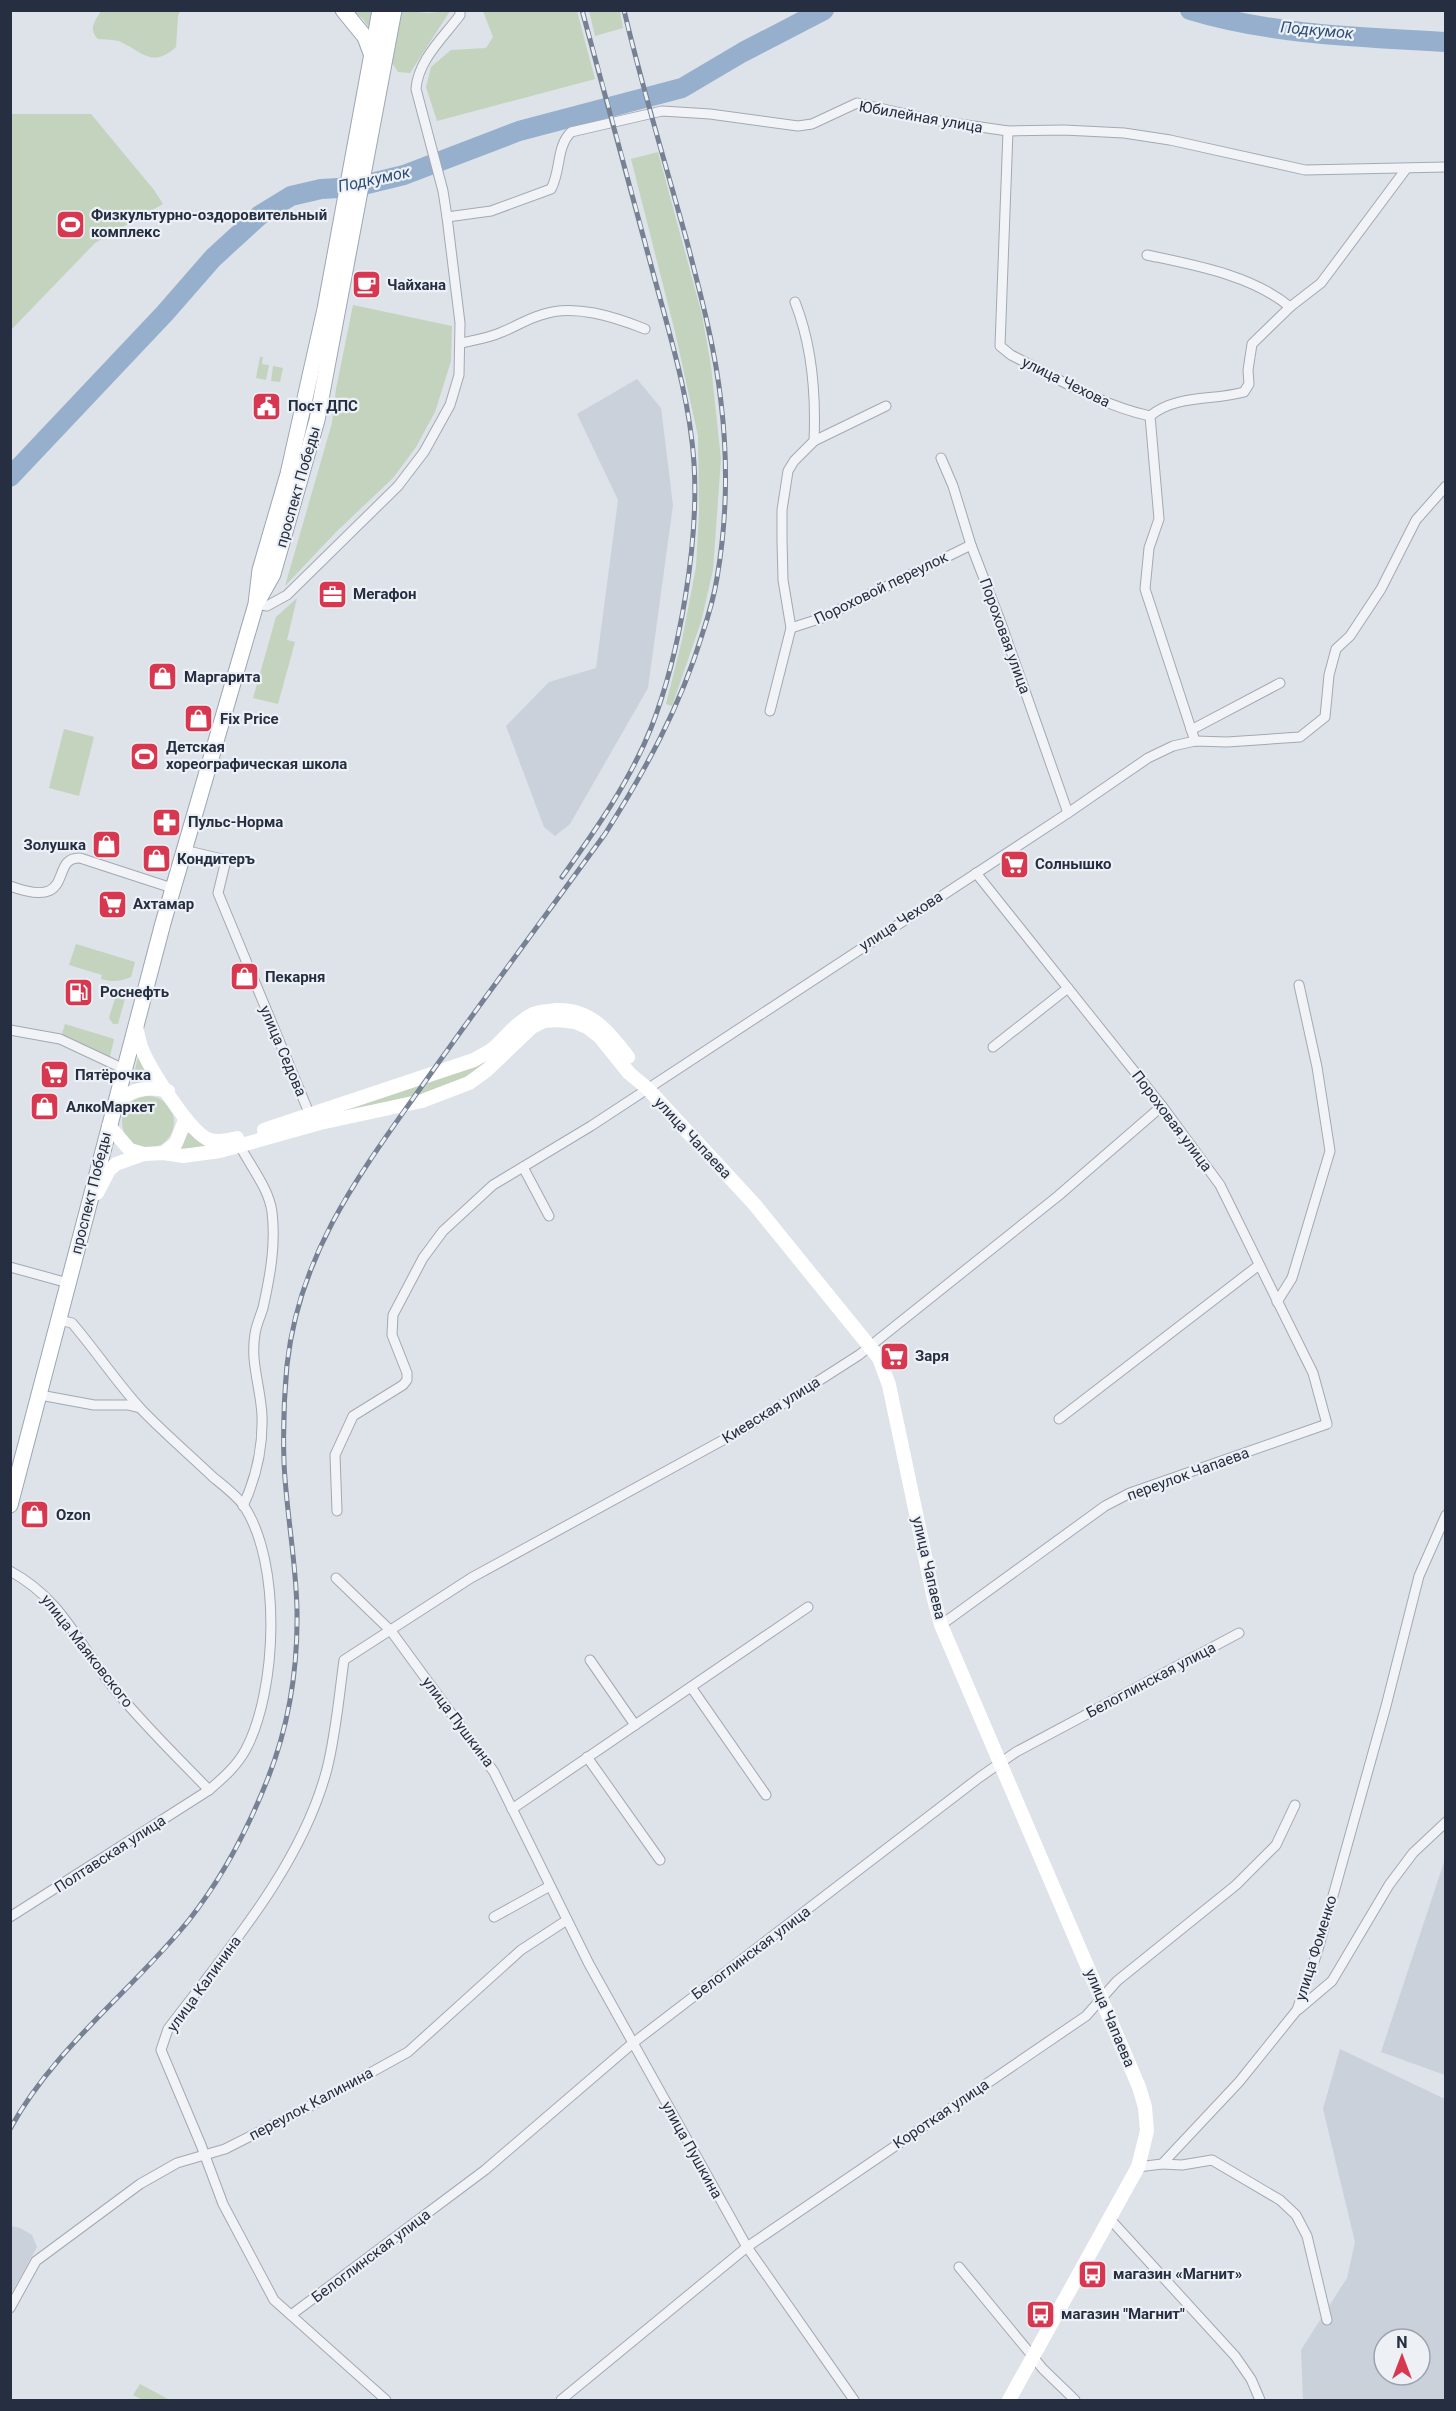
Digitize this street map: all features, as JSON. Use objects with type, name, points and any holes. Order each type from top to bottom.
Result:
[{"type":"main road","points":[[343,10],[364,37],[372,56]]},
{"type":"main road","name":"проспект Победы","points":[[332,310],[380,10]]},
{"type":"main road","name":"проспект Победы","points":[[10,1505],[172,888],[256,604],[260,570],[332,310],[394,10]]},
{"type":"main road","name":"улица Чапаева","points":[[136,1025],[144,1054],[184,1120],[200,1135],[221,1142],[474,1060],[491,1050],[533,1014],[548,1011],[578,1012],[603,1027],[636,1067],[648,1089]]},
{"type":"main road","name":"улица Чапаева","points":[[88,1204],[99,1190],[109,1170],[116,1164],[144,1154],[164,1152],[183,1156],[240,1146],[320,1123],[423,1101],[469,1083],[487,1070],[532,1027],[544,1021],[558,1020],[587,1027],[600,1037],[629,1072],[648,1089],[755,1204],[879,1358],[889,1385],[941,1625],[1139,2087],[1145,2107],[1147,2131],[1138,2167]]},
{"type":"main road","points":[[114,1105],[129,1093],[146,1088],[168,1091]]},
{"type":"main road","points":[[164,1152],[176,1143],[184,1120]]},
{"type":"main road","points":[[108,1126],[130,1150],[144,1154]]},
{"type":"main road","points":[[1009,2400],[1138,2167]]},
{"type":"street","points":[[256,604],[267,606],[287,595],[398,486],[424,453],[450,405],[459,375],[461,343],[457,290],[443,191],[416,89],[422,65],[460,15],[460,10]]},
{"type":"street","name":"Юбилейная улица","points":[[447,217],[491,211],[551,189],[557,177],[564,139],[571,132],[662,111],[710,114],[798,126],[812,124],[857,104],[932,120],[1008,131],[1064,130],[1124,133],[1170,140],[1305,170],[1446,167]]},
{"type":"street","name":"улица Чехова","points":[[1008,131],[1000,346],[1011,355],[1096,399],[1122,410],[1150,416]]},
{"type":"street","points":[[1195,741],[1145,589],[1149,548],[1159,519],[1150,416],[1160,407],[1186,400],[1244,392],[1248,384],[1252,344],[1290,307],[1321,283],[1406,169]]},
{"type":"street","points":[[1147,255],[1186,263],[1245,282],[1277,296],[1290,307]]},
{"type":"street","points":[[795,302],[803,322],[813,382],[814,441]]},
{"type":"street","points":[[461,343],[500,333],[542,314],[561,311],[601,315],[624,320],[645,329]]},
{"type":"street","points":[[770,711],[791,628],[783,580],[783,510],[788,471],[794,461],[814,441],[886,406]]},
{"type":"street","name":"Пороховая улица","points":[[941,458],[953,486],[971,545],[1068,813]]},
{"type":"street","name":"улица Чехова","points":[[337,1511],[335,1455],[353,1416],[403,1385],[407,1380],[407,1373],[392,1335],[393,1315],[423,1258],[443,1232],[493,1185],[648,1089],[1148,758],[1173,746],[1195,741],[1227,742],[1300,737],[1324,717],[1329,675],[1336,649],[1350,636],[1381,589],[1416,520],[1446,486]]},
{"type":"street","name":"Пороховой переулок","points":[[791,628],[822,618],[971,545]]},
{"type":"street","points":[[1191,730],[1280,683]]},
{"type":"street","name":"улица Седова","points":[[184,850],[226,860],[218,893],[307,1108]]},
{"type":"street","points":[[10,886],[43,893],[52,890],[60,882],[65,862],[71,858],[80,858],[172,888]]},
{"type":"street","name":"Пороховая улица","points":[[975,873],[1162,1106],[1220,1185],[1313,1372],[1327,1424]]},
{"type":"street","points":[[1277,1302],[1292,1278],[1330,1151],[1317,1067],[1299,985]]},
{"type":"street","points":[[993,1047],[1068,988]]},
{"type":"street","points":[[10,1030],[60,1040],[124,1069]]},
{"type":"street","name":"Киевская улица","points":[[344,1660],[471,1578],[745,1428],[870,1347],[1058,1196],[1162,1106]]},
{"type":"street","points":[[240,1146],[263,1187],[272,1210],[273,1242],[271,1275],[255,1334],[253,1368],[262,1416],[260,1453],[251,1490],[243,1506]]},
{"type":"street","points":[[523,1167],[549,1216]]},
{"type":"street","points":[[1059,1419],[1259,1265]]},
{"type":"street","points":[[10,1267],[68,1283]]},
{"type":"street","name":"Полтавская улица","points":[[10,1917],[209,1790],[227,1774],[245,1752],[258,1723],[269,1661],[269,1589],[265,1560],[257,1533],[243,1506],[140,1408],[72,1323],[59,1320]]},
{"type":"street","points":[[40,1395],[94,1405],[128,1405],[140,1408]]},
{"type":"street","name":"переулок Чапаева","points":[[941,1625],[1113,1502],[1130,1493],[1327,1424]]},
{"type":"street","name":"улица Фоменко","points":[[1162,2164],[1239,2082],[1297,2010],[1326,1920],[1386,1706],[1419,1576],[1446,1515]]},
{"type":"street","name":"улица Маяковского","points":[[10,1572],[30,1582],[47,1596],[111,1684],[138,1716],[209,1790]]},
{"type":"street","name":"улица Пушкина","points":[[336,1578],[391,1631],[494,1772],[567,1920],[747,2247],[854,2400]]},
{"type":"street","points":[[512,1809],[808,1607]]},
{"type":"street","name":"Белоглинская улица","points":[[291,2315],[485,2170],[633,2043],[1000,1763],[1239,1633]]},
{"type":"street","name":"улица Калинина","points":[[344,1660],[327,1770],[301,1838],[256,1913],[168,2029],[161,2050],[223,2204],[274,2300],[386,2400]]},
{"type":"street","points":[[590,1660],[635,1725]]},
{"type":"street","points":[[691,1687],[766,1796]]},
{"type":"street","points":[[587,1757],[660,1860]]},
{"type":"street","name":"Короткая улица","points":[[561,2400],[747,2247],[1080,2020],[1118,1981],[1236,1886],[1276,1845],[1294,1805]]},
{"type":"street","points":[[1297,2010],[1332,1981],[1389,1885],[1413,1853],[1446,1822]]},
{"type":"street","points":[[494,1917],[550,1886]]},
{"type":"street","name":"переулок Калинина","points":[[10,2308],[36,2261],[140,2184],[177,2163],[225,2149],[408,2052],[521,1950],[567,1920]]},
{"type":"street","points":[[1138,2167],[1162,2164],[1182,2165],[1212,2160],[1280,2200],[1296,2215],[1306,2236],[1327,2320]]},
{"type":"street","points":[[1109,2218],[1236,2356],[1251,2379],[1260,2400]]},
{"type":"street","points":[[959,2267],[1032,2357],[1075,2400]]},
{"type":"shaded area","points":[[637,379],[661,408],[673,505],[648,688],[570,824],[555,836],[544,827],[506,726],[549,682],[596,668],[618,500],[577,414]]},
{"type":"shaded area","points":[[1445,1859],[1445,2075],[1381,2052]]},
{"type":"shaded area","points":[[1340,2049],[1445,2099],[1445,2400],[1303,2400],[1301,2350],[1347,2278],[1355,2242],[1323,2109]]},
{"type":"shaded area","points":[[11,2226],[32,2235],[37,2247],[11,2294]]},
{"type":"green space","points":[[402,10],[427,13],[450,11],[410,73],[398,72],[363,19],[353,11]]},
{"type":"green space","points":[[101,11],[180,11],[176,47],[161,57],[154,58],[119,41],[98,39],[93,28]]},
{"type":"green space","points":[[483,11],[577,11],[595,79],[437,121],[426,87],[431,67],[451,50],[486,48],[493,37]]},
{"type":"green space","points":[[589,11],[620,11],[623,28],[595,36]]},
{"type":"green space","name":"Физкультурно-оздоровительный комплекс","points":[[11,114],[91,114],[163,204],[95,243],[11,330]]},
{"type":"green space","points":[[658,152],[702,315],[711,366],[721,459],[713,570],[701,622],[672,706],[666,704],[682,640],[696,567],[699,512],[698,436],[675,332],[631,159]]},
{"type":"green space","points":[[353,305],[452,326],[451,361],[435,412],[416,447],[393,478],[337,531],[285,586],[332,423],[336,389]]},
{"type":"green space","points":[[260,357],[263,357],[262,364],[269,365],[266,380],[256,378]]},
{"type":"green space","points":[[273,366],[283,368],[280,382],[271,381]]},
{"type":"green space","points":[[297,598],[287,640],[295,642],[278,704],[253,698],[276,617]]},
{"type":"green space","points":[[64,729],[94,737],[79,796],[49,788]]},
{"type":"green space","points":[[76,944],[135,962],[131,977],[120,981],[105,980],[101,979],[102,975],[69,965]]},
{"type":"green space","points":[[121,992],[126,995],[118,1024],[113,1024],[109,1018],[116,995]]},
{"type":"green space","points":[[65,1024],[114,1039],[109,1061],[61,1037]]},
{"type":"green space","points":[[493,1056],[467,1077],[422,1095],[321,1117]]},
{"type":"green space","points":[[138,1057],[154,1079],[152,1082],[132,1083]]},
{"type":"green space","points":[[143,1096],[153,1096],[162,1100],[170,1108],[174,1122],[170,1136],[162,1144],[153,1148],[143,1148],[134,1144],[126,1136],[122,1127],[122,1117],[126,1108],[134,1100]]},
{"type":"green space","points":[[189,1133],[210,1147],[180,1149]]},
{"type":"green space","points":[[140,2384],[168,2399],[143,2400],[133,2395]]},
{"type":"waterway","name":"Подкумок","points":[[10,477],[165,313],[213,258],[260,215],[291,196],[321,189],[355,187],[404,175],[519,131],[682,88],[743,52],[824,10]]},
{"type":"waterway","name":"Подкумок","points":[[1190,10],[1285,30],[1446,42]]},
{"type":"railway","points":[[562,877],[622,786],[651,728],[671,666],[679,632],[690,562],[695,494],[692,440],[679,370],[582,10]]},
{"type":"railway","points":[[10,2129],[28,2100],[71,2046],[189,1920],[224,1870],[252,1816],[282,1737],[294,1674],[297,1610],[285,1480],[284,1413],[287,1365],[294,1322],[306,1282],[341,1208],[385,1138],[620,810],[672,713],[693,662],[709,614],[717,578],[725,512],[725,446],[718,381],[697,279],[624,10]]},
{"type":"place","name":"Физкультурно-оздоровительный комплекс","points":[[70,224]]},
{"type":"place","name":"Чайхана","points":[[366,285]]},
{"type":"place","name":"Пост ДПС","points":[[267,406]]},
{"type":"place","name":"Мегафон","points":[[332,594]]},
{"type":"place","name":"Маргарита","points":[[163,677]]},
{"type":"place","name":"Fix Price","points":[[199,719]]},
{"type":"place","name":"Детская хореографическая школа","points":[[145,756]]},
{"type":"place","name":"Пульс-Норма","points":[[167,822]]},
{"type":"place","name":"Золушка","points":[[107,845]]},
{"type":"place","name":"Кондитеръ","points":[[156,859]]},
{"type":"place","name":"Солнышко","points":[[1014,864]]},
{"type":"place","name":"Ахтамар","points":[[112,904]]},
{"type":"place","name":"Пекарня","points":[[244,977]]},
{"type":"place","name":"Роснефть","points":[[79,992]]},
{"type":"place","name":"Пятёрочка","points":[[54,1075]]},
{"type":"place","name":"АлкоМаркет","points":[[45,1107]]},
{"type":"place","name":"Заря","points":[[894,1356]]},
{"type":"place","name":"Ozon","points":[[35,1515]]},
{"type":"place","name":"магазин «Магнит»","points":[[1092,2274]]},
{"type":"place","name":"магазин \"Магнит\"","points":[[1040,2314]]}]
